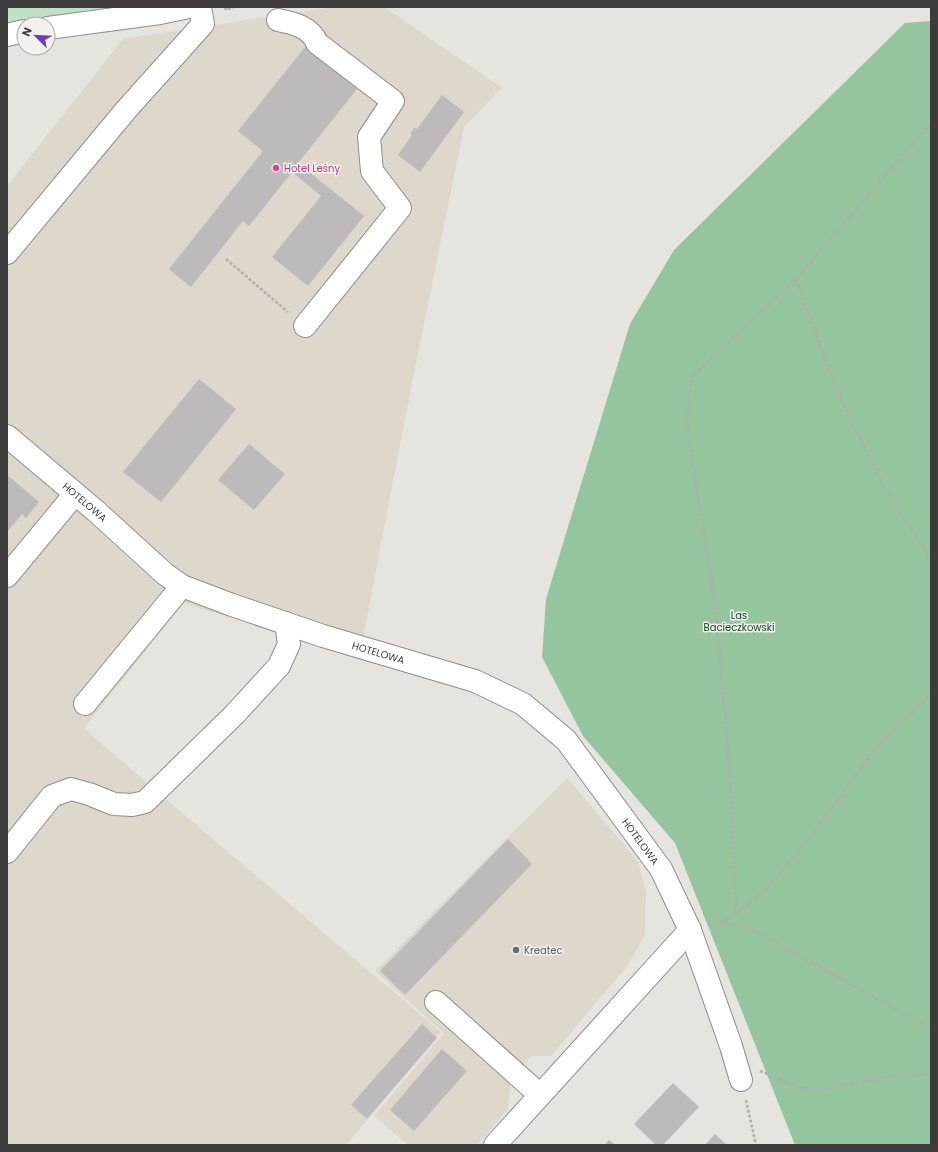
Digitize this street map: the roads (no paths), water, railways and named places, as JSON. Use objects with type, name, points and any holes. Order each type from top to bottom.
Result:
[{"type":"street","points":[[56,27],[160,13],[189,7]]},
{"type":"street","points":[[7,253],[126,110],[203,24],[200,7]]},
{"type":"street","points":[[278,20],[298,24],[314,37],[317,43],[393,101],[369,137],[372,171],[400,208],[305,326]]},
{"type":"street","name":"HOTELOWA","points":[[7,436],[165,574],[182,586],[323,636],[475,681],[523,704],[566,740],[661,869],[690,930],[731,1046],[741,1080]]},
{"type":"street","points":[[7,576],[75,494]]},
{"type":"street","points":[[85,704],[182,586]]},
{"type":"street","points":[[7,852],[52,796],[71,789],[114,804],[132,805],[145,802],[235,714],[279,666],[289,644],[286,623]]},
{"type":"street","points":[[495,1145],[690,930]]},
{"type":"street","points":[[436,1002],[540,1096]]},
{"type":"place","name":"Hotel Leśny","points":[[276,168]]},
{"type":"place","name":"Kreatec","points":[[516,950]]},
{"type":"park label","name":"Las Bacieczkowski","points":[[739,620]]}]
